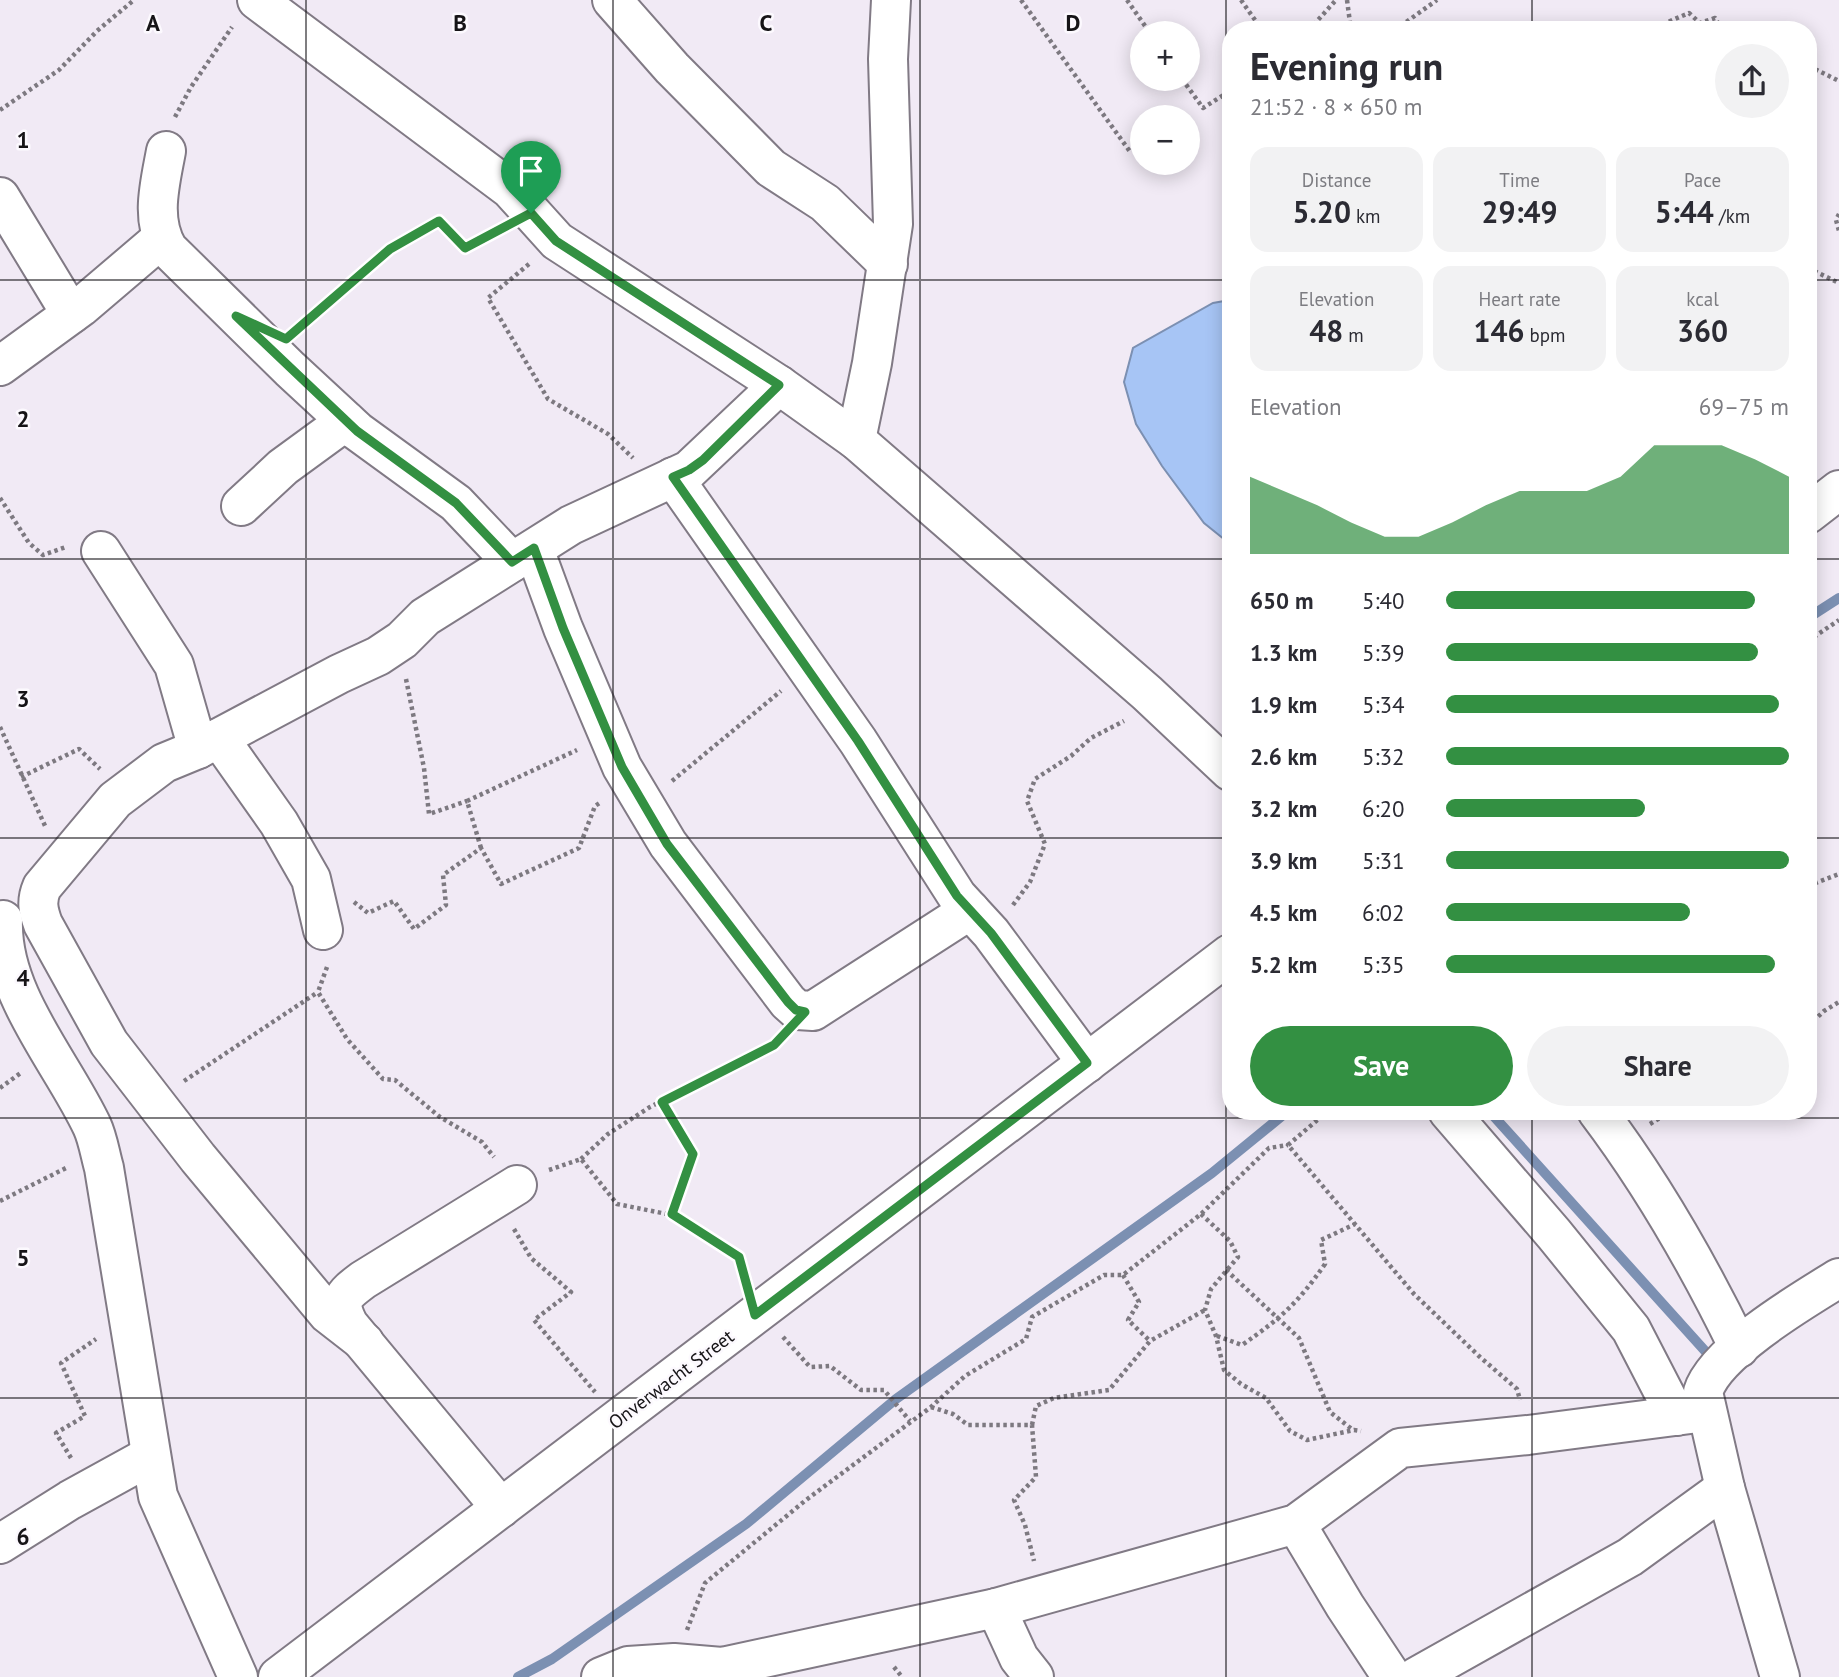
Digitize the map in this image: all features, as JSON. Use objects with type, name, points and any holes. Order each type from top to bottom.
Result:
[{"type":"street","points":[[612,0],[672,68],[771,168],[825,203],[888,264]]},
{"type":"street","points":[[856,440],[872,363],[893,224],[888,59],[891,0]]},
{"type":"street","points":[[247,10],[510,189],[556,241],[779,385],[856,440],[1147,693],[1222,763]]},
{"type":"street","points":[[166,151],[157,200],[162,238],[168,249],[346,421],[523,555],[563,628],[622,767],[667,844],[796,1010],[813,1011],[850,988],[981,922]]},
{"type":"street","points":[[0,197],[71,314]]},
{"type":"street","points":[[0,366],[71,314],[162,238]]},
{"type":"street","points":[[364,1342],[328,1314],[198,1158],[109,1043],[43,924],[38,909],[38,897],[42,887],[115,800],[164,764],[387,649],[402,640],[425,617],[571,525],[689,470],[703,460],[779,385]]},
{"type":"street","points":[[241,506],[283,467],[346,421]]},
{"type":"street","points":[[666,480],[858,741],[957,896],[981,922],[1087,1063]]},
{"type":"street","points":[[1817,507],[1839,490]]},
{"type":"street","points":[[101,551],[164,645],[209,743],[279,823],[311,879],[323,930]]},
{"type":"street","points":[[43,924],[2,920],[4,954],[19,994],[93,1128],[106,1181],[158,1496],[238,1677]]},
{"type":"street","name":"Onverwacht Street","points":[[278,1677],[1222,960]]},
{"type":"street","points":[[1456,1120],[1631,1329],[1691,1414],[1725,1488],[1780,1677]]},
{"type":"street","points":[[1603,1120],[1648,1184],[1705,1278],[1739,1349]]},
{"type":"street","points":[[501,1508],[349,1325],[342,1311],[342,1302],[347,1292],[517,1185]]},
{"type":"street","points":[[601,1677],[628,1666],[674,1663],[722,1667],[996,1608],[1296,1524],[1400,1448],[1691,1414],[1703,1400],[1705,1386],[1739,1349],[1780,1315],[1839,1278]]},
{"type":"street","points":[[0,1544],[150,1456]]},
{"type":"street","points":[[1416,1677],[1630,1557],[1725,1488]]},
{"type":"street","points":[[1296,1524],[1392,1677]]},
{"type":"street","points":[[996,1608],[1019,1658],[1034,1677]]},
{"type":"path","points":[[0,110],[59,70],[97,31],[134,0]]},
{"type":"path","points":[[1021,0],[1130,152]]},
{"type":"path","points":[[1127,0],[1142,21]]},
{"type":"path","points":[[1241,0],[1256,21]]},
{"type":"path","points":[[1316,21],[1336,0]]},
{"type":"path","points":[[1347,0],[1350,21]]},
{"type":"path","points":[[1408,21],[1437,0]]},
{"type":"path","points":[[166,151],[173,121],[191,87],[247,10]]},
{"type":"path","points":[[1670,21],[1689,13],[1698,21]]},
{"type":"path","points":[[1817,70],[1839,82]]},
{"type":"path","points":[[1191,91],[1203,108],[1222,96]]},
{"type":"path","points":[[296,330],[390,249],[439,221],[465,248],[531,213]]},
{"type":"path","points":[[1839,214],[1836,219],[1839,231]]},
{"type":"path","points":[[556,241],[488,298],[548,399],[608,435],[666,480]]},
{"type":"path","points":[[1817,272],[1839,283]]},
{"type":"path","points":[[0,498],[29,543],[43,555],[85,540],[101,551]]},
{"type":"path","points":[[1817,635],[1839,620]]},
{"type":"path","points":[[387,649],[405,677],[424,768],[429,814],[467,801],[608,736]]},
{"type":"path","points":[[467,801],[481,848],[501,884],[579,848],[596,806],[638,793],[733,728],[807,670]]},
{"type":"path","points":[[981,922],[1030,881],[1045,844],[1027,801],[1035,779],[1091,738],[1122,724],[1147,693]]},
{"type":"path","points":[[0,727],[45,827],[59,867]]},
{"type":"path","points":[[21,777],[79,749],[125,793]]},
{"type":"path","points":[[154,1101],[318,992],[329,962],[323,930],[355,901],[368,913],[394,901],[414,929],[446,905],[443,875],[481,848]]},
{"type":"path","points":[[1817,883],[1839,874]]},
{"type":"path","points":[[318,992],[347,1039],[383,1079],[395,1080],[440,1117],[482,1142],[517,1185]]},
{"type":"path","points":[[1817,1018],[1839,1002]]},
{"type":"path","points":[[517,1185],[581,1159],[608,1133],[774,1045],[805,1012]]},
{"type":"path","points":[[662,1102],[693,1154],[672,1214]]},
{"type":"path","points":[[674,1663],[705,1583],[806,1500],[931,1407],[965,1376],[1026,1339],[1032,1317],[1104,1275],[1123,1275],[1202,1214],[1269,1148],[1288,1145],[1317,1120]]},
{"type":"path","points":[[1288,1145],[1414,1294],[1517,1389],[1528,1435]]},
{"type":"path","points":[[0,1201],[99,1150]]},
{"type":"path","points":[[581,1159],[617,1204],[672,1214],[739,1257],[755,1315],[788,1342],[810,1367],[830,1366],[860,1390],[884,1390],[910,1421]]},
{"type":"path","points":[[517,1185],[509,1220],[531,1258],[571,1292],[534,1320],[618,1419]]},
{"type":"path","points":[[1202,1214],[1230,1241],[1238,1257],[1211,1289],[1205,1310],[1216,1336],[1224,1370],[1241,1384],[1266,1398],[1290,1431],[1307,1440],[1354,1430],[1381,1435],[1400,1448]]},
{"type":"path","points":[[1216,1336],[1242,1345],[1279,1320],[1304,1295],[1325,1264],[1321,1240],[1355,1224]]},
{"type":"path","points":[[1226,1270],[1299,1338],[1329,1412],[1354,1430]]},
{"type":"path","points":[[1123,1275],[1139,1302],[1128,1320],[1150,1340]]},
{"type":"path","points":[[1042,1595],[1025,1525],[1014,1500],[1037,1477],[1032,1425],[1035,1406],[1054,1398],[1110,1390],[1150,1340],[1205,1310]]},
{"type":"path","points":[[90,1489],[56,1433],[85,1416],[61,1363],[128,1317]]},
{"type":"path","points":[[931,1407],[953,1414],[968,1425],[1032,1425]]},
{"type":"water","points":[[1222,301],[1222,538],[1204,523],[1162,466],[1136,424],[1124,382],[1133,348],[1213,303]]},
{"type":"waterway","points":[[1817,612],[1839,598]]},
{"type":"waterway","points":[[518,1677],[552,1659],[746,1524],[896,1399],[1212,1173],[1277,1120]]},
{"type":"waterway","points":[[1497,1120],[1715,1362]]},
{"type":"route","points":[[531,213],[556,241],[779,385],[703,460],[673,477],[858,741],[957,896],[991,933],[1087,1063],[755,1315],[739,1257],[672,1214],[693,1154],[662,1102],[774,1045],[805,1012],[796,1010],[788,1002],[667,844],[622,767],[563,628],[534,548],[512,562],[456,503],[357,431],[236,316],[286,339],[390,249],[439,221],[465,248],[531,213]]}]
